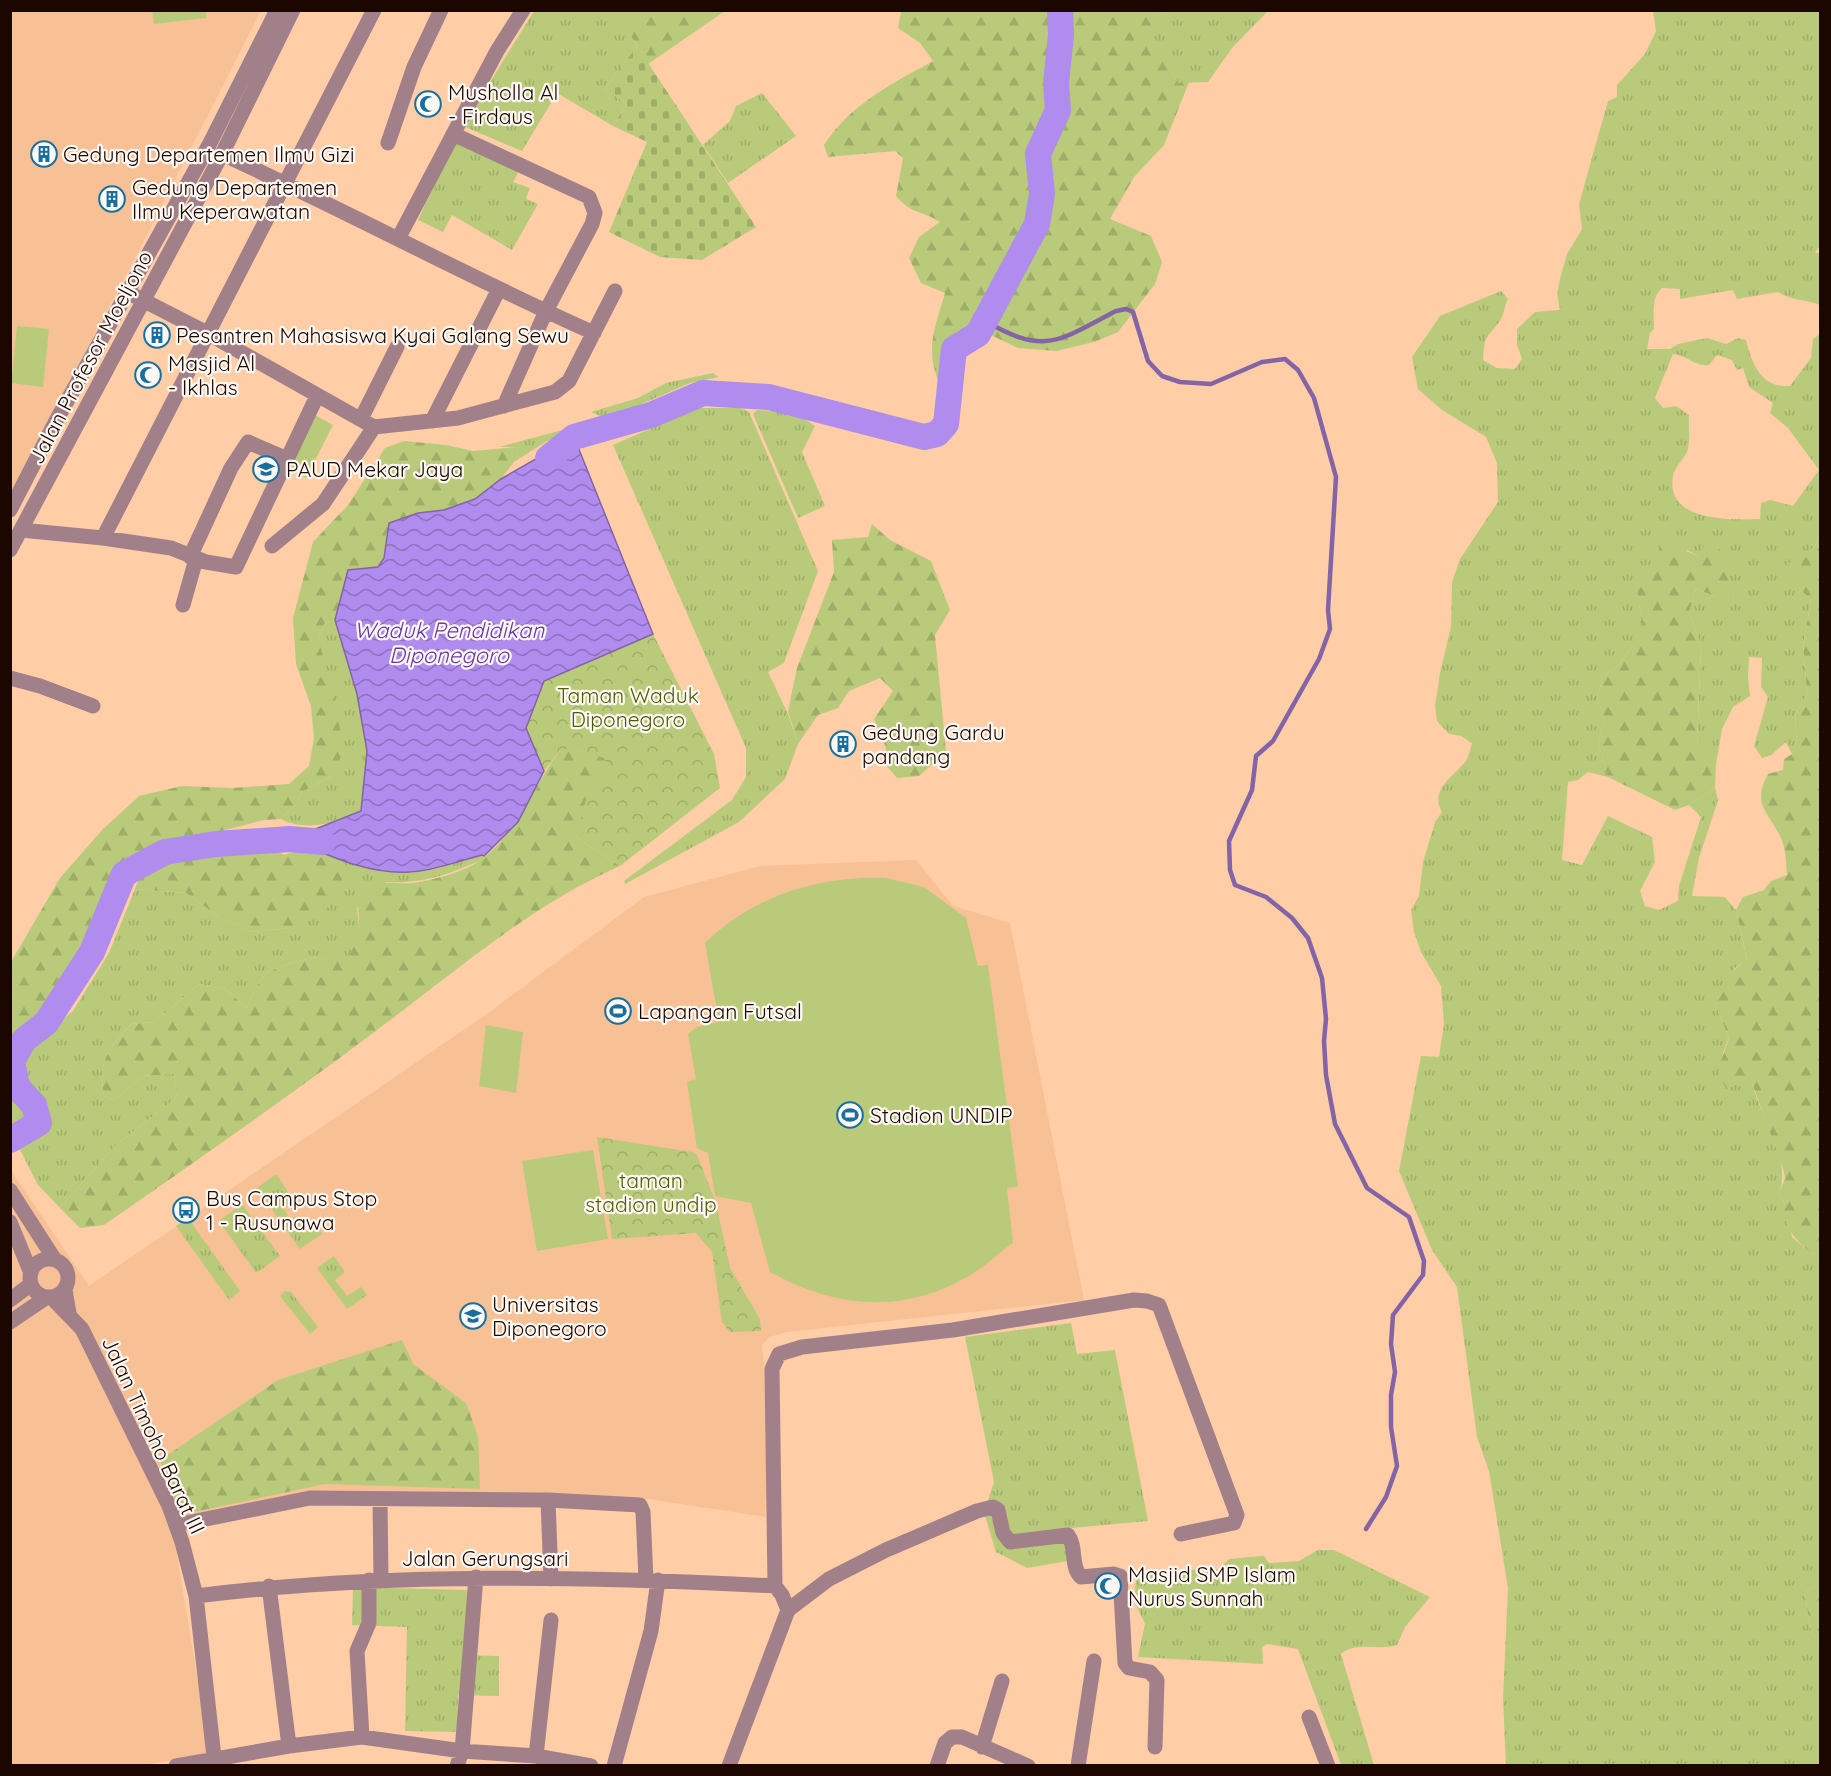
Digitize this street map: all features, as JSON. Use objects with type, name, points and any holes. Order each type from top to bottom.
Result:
[{"type":"street","points":[[10,510],[53,427],[209,145],[277,10]]},
{"type":"street","name":"Jalan Profesor Moeljono","points":[[10,550],[145,301],[222,154],[293,10]]},
{"type":"street","points":[[103,538],[374,10]]},
{"type":"street","points":[[388,143],[414,68],[441,10]]},
{"type":"street","points":[[399,237],[497,51],[523,10]]},
{"type":"street","points":[[453,134],[589,197],[593,204],[592,224],[546,311],[504,406]]},
{"type":"street","points":[[222,154],[399,237],[499,289],[594,333]]},
{"type":"street","points":[[432,421],[499,289]]},
{"type":"street","points":[[128,292],[207,333],[368,423],[432,421],[458,417],[555,392],[566,386],[615,291]]},
{"type":"street","points":[[272,546],[322,504],[368,423],[398,347]]},
{"type":"street","points":[[21,530],[103,538],[171,548],[193,558],[236,567],[317,396]]},
{"type":"street","points":[[183,605],[193,558],[231,468],[248,442],[287,459]]},
{"type":"street","points":[[10,678],[40,686],[93,706]]},
{"type":"street","points":[[10,1190],[55,1260],[68,1272],[55,1295],[10,1322]]},
{"type":"street","points":[[10,1222],[34,1290],[55,1295]]},
{"type":"street","points":[[10,1300],[31,1278],[40,1261],[55,1260]]},
{"type":"street","name":"Jalan Timoho Barat III","points":[[55,1295],[82,1329],[176,1525],[196,1596],[214,1762]]},
{"type":"street","points":[[788,1610],[782,1595],[775,1586],[772,1369],[779,1354],[802,1347],[953,1330],[1134,1300],[1159,1305],[1237,1515],[1234,1523],[1181,1534]]},
{"type":"street","points":[[176,1525],[310,1498],[548,1500],[640,1504],[644,1512],[652,1580],[651,1630],[614,1766]]},
{"type":"street","points":[[362,1737],[357,1651],[369,1623],[375,1580],[380,1500]]},
{"type":"street","points":[[548,1500],[551,1579]]},
{"type":"street","points":[[729,1766],[788,1610],[829,1579],[886,1550],[977,1511],[993,1507],[998,1510],[1003,1533],[1010,1542],[1068,1535],[1072,1540],[1077,1573],[1082,1577],[1114,1574],[1120,1576],[1125,1663],[1128,1668],[1150,1672],[1157,1680],[1155,1747]]},
{"type":"street","points":[[459,1759],[476,1576]]},
{"type":"street","name":"Jalan Gerungsari","points":[[196,1596],[269,1587],[476,1576],[652,1580],[775,1586]]},
{"type":"street","points":[[269,1587],[289,1746]]},
{"type":"street","points":[[536,1756],[551,1620]]},
{"type":"street","points":[[1078,1766],[1094,1661]]},
{"type":"street","points":[[982,1747],[1002,1681]]},
{"type":"street","points":[[1309,1717],[1328,1766]]},
{"type":"street","points":[[176,1766],[214,1762],[289,1746],[362,1737],[459,1759],[536,1756],[591,1766]]},
{"type":"street","points":[[937,1766],[945,1743],[952,1737],[962,1737],[1028,1766]]},
{"type":"shaded area","points":[[11,11],[261,11],[131,266],[11,491]]},
{"type":"shaded area","name":"Universitas Diponegoro","points":[[916,860],[953,906],[1010,923],[1084,1300],[787,1332],[769,1337],[762,1345],[769,1415],[765,1517],[642,1498],[389,1492],[211,1513],[174,1537],[209,1749],[205,1754],[146,1765],[11,1765],[10,1169],[89,1286],[487,1014],[644,897],[760,866]]},
{"type":"green space","points":[[152,11],[206,11],[206,18],[154,24]]},
{"type":"green space","points":[[534,11],[617,11],[637,46],[605,89],[627,104],[613,126],[557,93],[522,151],[463,126]]},
{"type":"green space","points":[[616,11],[725,11],[648,64]]},
{"type":"green space","points":[[901,11],[1161,11],[1151,40],[1178,83],[1189,82],[1164,145],[1134,177],[1110,219],[1151,236],[1162,262],[1155,284],[1118,332],[1094,342],[1056,351],[1018,348],[989,334],[960,352],[958,373],[938,380],[932,357],[932,346],[935,326],[945,293],[921,283],[909,258],[919,237],[940,222],[912,209],[896,196],[903,158],[895,151],[828,157],[824,145],[835,130],[859,106],[933,61],[920,43],[898,28]]},
{"type":"green space","points":[[1161,11],[1268,11],[1232,48],[1208,82],[1178,83],[1150,40]]},
{"type":"green space","points":[[1653,11],[1820,11],[1820,245],[1815,253],[1820,253],[1820,305],[1778,292],[1737,299],[1733,290],[1680,299],[1680,289],[1662,288],[1656,296],[1654,329],[1650,333],[1647,349],[1670,349],[1678,344],[1707,338],[1726,344],[1738,338],[1746,340],[1751,358],[1759,373],[1772,383],[1790,386],[1811,358],[1813,339],[1820,334],[1820,532],[1799,588],[1811,600],[1803,645],[1807,694],[1795,715],[1797,744],[1792,754],[1786,742],[1771,755],[1762,758],[1754,746],[1768,697],[1761,687],[1762,658],[1749,657],[1750,696],[1733,707],[1722,729],[1716,764],[1697,746],[1701,646],[1689,613],[1696,589],[1717,597],[1733,607],[1734,592],[1698,556],[1687,550],[1636,586],[1641,619],[1647,638],[1635,643],[1619,665],[1603,676],[1597,698],[1605,720],[1598,742],[1608,777],[1588,772],[1578,780],[1568,782],[1562,860],[1582,865],[1608,816],[1652,837],[1655,862],[1640,891],[1645,906],[1659,910],[1678,901],[1679,886],[1701,817],[1689,805],[1715,788],[1718,800],[1699,858],[1692,896],[1725,897],[1736,910],[1747,960],[1735,968],[1714,1001],[1729,1038],[1722,1055],[1741,1083],[1752,1083],[1774,1138],[1782,1166],[1779,1194],[1785,1204],[1792,1237],[1813,1255],[1820,1251],[1820,1582],[1804,1593],[1812,1634],[1820,1641],[1820,1765],[1506,1765],[1503,1699],[1508,1588],[1489,1471],[1477,1437],[1457,1287],[1432,1250],[1399,1171],[1421,1056],[1439,1057],[1444,1024],[1441,986],[1421,952],[1414,932],[1411,910],[1419,896],[1423,862],[1435,822],[1442,812],[1439,804],[1441,790],[1466,761],[1472,743],[1461,736],[1449,734],[1437,721],[1435,706],[1451,627],[1452,582],[1460,559],[1498,502],[1497,463],[1486,437],[1442,410],[1418,389],[1412,357],[1440,316],[1501,291],[1508,299],[1501,319],[1485,341],[1483,360],[1497,368],[1515,369],[1522,359],[1517,345],[1517,329],[1535,312],[1560,310],[1557,293],[1561,275],[1567,254],[1582,229],[1579,204],[1608,101],[1617,97],[1617,85],[1645,54],[1656,31]],"holes":[[[1673,354],[1704,365],[1709,365],[1717,355],[1732,360],[1737,370],[1743,368],[1749,387],[1773,403],[1770,413],[1788,428],[1819,470],[1793,506],[1770,500],[1761,503],[1760,519],[1733,519],[1702,515],[1689,510],[1679,502],[1673,491],[1673,476],[1687,452],[1689,415],[1676,406],[1663,408],[1655,398]]]},
{"type":"green space","points":[[637,46],[756,227],[702,260],[660,257],[609,232],[647,142],[613,126],[627,104],[605,89]]},
{"type":"green space","points":[[762,93],[796,136],[728,183],[703,145],[730,121],[736,106]]},
{"type":"green space","points":[[463,143],[519,171],[513,182],[530,188],[526,199],[538,204],[512,250],[452,215],[443,232],[418,220],[453,144]]},
{"type":"green space","points":[[17,326],[49,329],[43,387],[11,383]]},
{"type":"green space","points":[[713,373],[719,377],[690,383],[607,419],[591,412],[638,398],[666,383]]},
{"type":"green space","points":[[698,408],[740,408],[749,412],[818,571],[784,663],[768,672],[788,714],[798,744],[785,779],[739,822],[625,884],[624,881],[732,800],[746,777],[746,748],[613,445]]},
{"type":"green space","points":[[757,410],[788,413],[815,426],[802,452],[825,506],[798,518],[753,414]]},
{"type":"green space","points":[[315,415],[333,425],[306,478],[287,469]]},
{"type":"green space","points":[[585,424],[587,428],[547,441],[514,462],[519,455],[517,447],[499,447]]},
{"type":"green space","points":[[404,441],[446,445],[473,451],[517,447],[519,455],[501,479],[475,499],[444,510],[418,513],[386,534],[386,552],[378,568],[348,570],[335,620],[324,624],[318,639],[331,683],[344,749],[333,775],[302,792],[297,803],[281,819],[264,820],[160,847],[115,869],[88,945],[40,1014],[20,1034],[11,1051],[11,962],[60,878],[103,829],[139,796],[182,786],[232,788],[289,784],[309,766],[314,738],[311,706],[296,664],[293,618],[313,542],[348,505],[385,448]]},
{"type":"green space","points":[[872,524],[890,540],[931,561],[950,610],[935,635],[946,752],[919,776],[897,778],[884,763],[886,748],[874,719],[893,691],[880,678],[849,691],[838,708],[818,715],[798,744],[788,711],[797,668],[834,572],[832,540],[868,537]]},
{"type":"green space","points":[[1820,532],[1820,1251],[1813,1255],[1796,1239],[1785,1219],[1785,1204],[1779,1194],[1785,1178],[1783,1168],[1752,1083],[1741,1083],[1726,1089],[1718,1070],[1729,1038],[1714,1001],[1725,978],[1747,959],[1736,910],[1743,897],[1764,890],[1771,881],[1787,875],[1783,842],[1764,808],[1761,793],[1768,774],[1783,770],[1784,759],[1792,754],[1797,744],[1795,715],[1807,694],[1803,645],[1811,600],[1799,588],[1788,564],[1815,546]]},
{"type":"green space","points":[[1664,542],[1698,556],[1706,543],[1719,548],[1734,592],[1733,608],[1717,597],[1696,589],[1689,613],[1701,646],[1697,745],[1716,764],[1715,788],[1689,805],[1675,810],[1608,777],[1598,742],[1605,720],[1597,698],[1603,676],[1619,665],[1635,643],[1646,638],[1636,586]]},
{"type":"green space","points":[[335,620],[357,694],[367,752],[361,811],[332,822],[301,825],[281,819],[297,803],[302,792],[333,775],[318,639],[324,624]]},
{"type":"green space","name":"Taman Waduk Diponegoro","points":[[653,634],[714,754],[720,788],[620,866],[576,837],[590,785],[614,779],[604,758],[574,749],[561,749],[544,771],[526,728],[544,681]]},
{"type":"green space","points":[[561,749],[574,749],[604,757],[614,779],[576,837],[620,866],[555,900],[494,941],[309,1080],[104,1225],[80,1228],[60,1208],[117,1144],[178,1097],[174,1074],[143,1076],[114,1100],[104,1096],[102,1073],[107,1056],[131,1024],[155,1022],[199,984],[224,988],[247,1008],[255,989],[266,973],[290,963],[317,957],[352,962],[350,954],[359,928],[358,897],[365,890],[378,884],[429,880],[458,872],[481,860],[505,836]]},
{"type":"green space","points":[[248,847],[272,848],[284,855],[309,847],[339,860],[348,874],[342,891],[328,907],[288,928],[251,932],[215,914],[186,893],[135,889],[140,878],[148,870],[179,857],[213,850]]},
{"type":"green space","points":[[482,855],[484,859],[437,877],[425,880],[386,882],[357,908],[359,928],[352,963],[317,957],[290,963],[266,973],[255,989],[247,1008],[224,988],[199,984],[155,1022],[131,1024],[116,1041],[104,1064],[102,1084],[104,1096],[114,1100],[143,1076],[174,1073],[178,1097],[117,1144],[60,1208],[38,1185],[18,1146],[48,1127],[39,1099],[23,1081],[27,1049],[73,1011],[109,953],[135,889],[186,893],[215,914],[251,932],[288,928],[347,874],[339,860],[384,872],[411,873]]},
{"type":"green space","name":"Stadion UNDIP","points":[[861,878],[886,878],[924,887],[966,918],[978,966],[988,965],[1018,1187],[1007,1188],[1013,1243],[986,1264],[944,1289],[918,1297],[869,1302],[819,1293],[770,1272],[751,1203],[715,1196],[708,1153],[697,1148],[687,1082],[696,1079],[688,1034],[697,1027],[719,1022],[705,943],[724,926],[766,901],[812,885]]},
{"type":"green space","points":[[486,1025],[523,1032],[516,1093],[479,1086]]},
{"type":"green space","points":[[11,1075],[15,1097],[30,1117],[11,1131]]},
{"type":"green space","name":"taman stadion undip","points":[[597,1137],[692,1152],[697,1155],[716,1203],[730,1268],[760,1319],[761,1331],[730,1332],[722,1322],[712,1252],[696,1233],[612,1239]]},
{"type":"green space","points":[[593,1150],[608,1239],[537,1251],[522,1161]]},
{"type":"green space","points":[[276,1174],[294,1200],[283,1208],[291,1220],[295,1217],[307,1233],[317,1226],[322,1234],[300,1249],[257,1188]]},
{"type":"green space","points":[[242,1204],[280,1256],[256,1273],[219,1221]]},
{"type":"green space","points":[[188,1218],[240,1291],[229,1300],[176,1226]]},
{"type":"green space","points":[[334,1256],[345,1272],[335,1280],[347,1296],[361,1287],[367,1295],[347,1309],[317,1268]]},
{"type":"green space","points":[[285,1291],[291,1292],[318,1327],[310,1334],[280,1296]]},
{"type":"green space","points":[[1071,1323],[1077,1354],[1115,1350],[1148,1521],[1071,1528],[1074,1560],[1027,1568],[996,1552],[984,1512],[994,1482],[965,1337]]},
{"type":"green space","points":[[402,1340],[414,1365],[466,1403],[478,1436],[480,1489],[325,1484],[180,1515],[160,1460],[278,1380]]},
{"type":"green space","points":[[1318,1550],[1334,1550],[1430,1597],[1405,1627],[1397,1645],[1353,1648],[1341,1654],[1374,1765],[1341,1765],[1298,1649],[1267,1644],[1262,1647],[1263,1664],[1138,1657],[1145,1624],[1137,1607],[1135,1588],[1138,1572],[1219,1569],[1229,1559],[1260,1556],[1264,1556],[1269,1563],[1299,1561]]},
{"type":"green space","points":[[1820,1582],[1820,1641],[1812,1634],[1804,1593]]},
{"type":"green space","points":[[353,1587],[468,1590],[467,1655],[499,1656],[499,1696],[458,1695],[457,1732],[405,1731],[407,1627],[352,1625]]},
{"type":"water","name":"Waduk Pendidikan Diponegoro","points":[[574,437],[653,634],[544,681],[526,728],[544,771],[518,822],[484,856],[428,870],[394,872],[348,863],[290,839],[361,811],[367,751],[357,694],[335,620],[348,570],[378,567],[384,558],[389,523],[418,513],[444,510],[475,499],[501,479]]},
{"type":"waterway","points":[[548,458],[574,437],[651,415],[703,393],[769,397],[924,437],[937,434],[946,424],[954,349],[978,334],[1037,224],[1042,194],[1038,154],[1058,110],[1056,83],[1061,35],[1060,10]]},
{"type":"waterway","points":[[985,321],[1023,338],[1038,341],[1052,340],[1065,337],[1116,311],[1126,309],[1133,312],[1148,361],[1162,376],[1180,382],[1211,384],[1262,362],[1285,359],[1298,370],[1314,398],[1336,477],[1328,610],[1330,629],[1319,659],[1273,741],[1256,756],[1252,790],[1229,841],[1230,870],[1235,885],[1266,897],[1292,918],[1308,938],[1322,978],[1326,1019],[1324,1041],[1326,1075],[1335,1124],[1367,1188],[1409,1217],[1424,1261],[1423,1275],[1393,1315],[1391,1344],[1395,1372],[1391,1395],[1391,1427],[1397,1466],[1386,1497],[1366,1529]]},
{"type":"waterway","points":[[10,1140],[39,1123],[34,1105],[17,1087],[12,1061],[24,1040],[46,1023],[92,952],[124,874],[165,852],[216,844],[290,839],[323,842]]},
{"type":"place","name":"Musholla Al - Firdaus","points":[[428,104]]},
{"type":"place","name":"Gedung Departemen Ilmu Gizi","points":[[44,154]]},
{"type":"place","name":"Gedung Departemen Ilmu Keperawatan","points":[[112,199]]},
{"type":"place","name":"Pesantren Mahasiswa Kyai Galang Sewu","points":[[157,335]]},
{"type":"place","name":"Masjid Al - Ikhlas","points":[[148,375]]},
{"type":"place","name":"PAUD Mekar Jaya","points":[[266,469]]},
{"type":"place","name":"Gedung Gardu pandang","points":[[843,744]]},
{"type":"place","name":"Lapangan Futsal","points":[[618,1011]]},
{"type":"place","name":"Stadion UNDIP","points":[[850,1115]]},
{"type":"place","name":"Bus Campus Stop 1 - Rusunawa","points":[[186,1210]]},
{"type":"place","name":"Universitas Diponegoro","points":[[473,1316]]},
{"type":"place","name":"Masjid SMP Islam Nurus Sunnah","points":[[1108,1586]]}]
